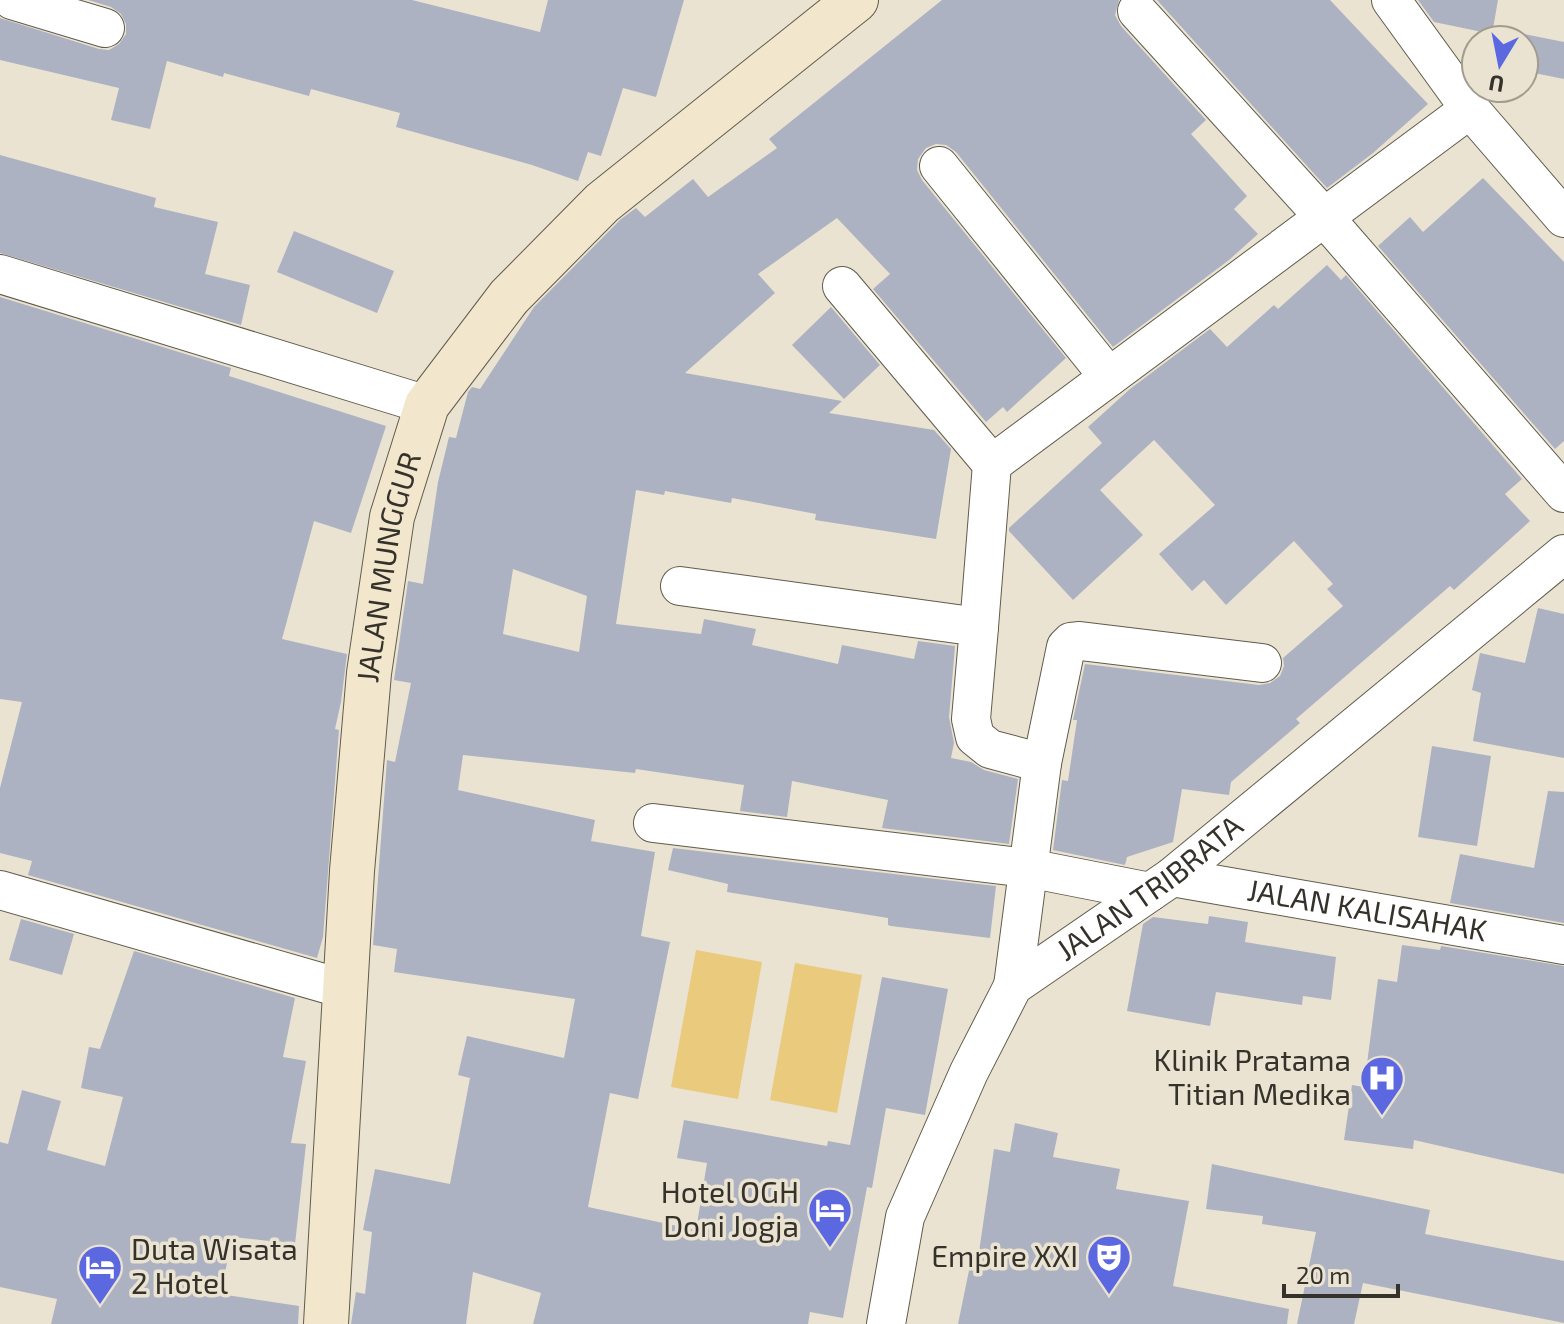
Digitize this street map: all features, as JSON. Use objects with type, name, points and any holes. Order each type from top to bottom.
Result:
[{"type":"main road","name":"JALAN MUNGGUR","points":[[326,1324],[344,989],[371,657],[392,517],[427,405],[509,297],[602,203],[856,0]]},
{"type":"street","points":[[12,0],[105,28]]},
{"type":"street","points":[[1391,0],[1470,109],[1564,218]]},
{"type":"street","points":[[1137,11],[1324,217],[1564,493]]},
{"type":"street","points":[[992,464],[1470,109]]},
{"type":"street","points":[[939,166],[1109,377]]},
{"type":"street","points":[[0,274],[427,405]]},
{"type":"street","points":[[842,286],[992,464],[971,719],[975,737],[990,749],[1042,763]]},
{"type":"street","name":"JALAN TRIBRATA","points":[[886,1324],[905,1217],[969,1072],[1013,986],[1161,884],[1564,554]]},
{"type":"street","points":[[680,586],[979,627]]},
{"type":"street","points":[[1013,986],[1042,763],[1066,647],[1071,642],[1262,663]]},
{"type":"street","name":"JALAN KALISAHAK","points":[[653,823],[1161,884],[1564,945]]},
{"type":"street","points":[[0,890],[344,989]]},
{"type":"shaded area","points":[[696,950],[762,962],[738,1099],[671,1087]]},
{"type":"shaded area","points":[[795,963],[862,975],[837,1113],[770,1100]]},
{"type":"building","points":[[88,0],[412,0],[540,32],[548,0],[684,0],[656,97],[623,88],[601,156],[588,152],[578,181],[396,127],[400,113],[311,89],[309,96],[167,61],[150,129],[111,120],[119,88],[0,60],[0,18],[99,49],[109,50],[119,44],[126,34],[126,24],[121,14],[111,7]]},
{"type":"building","points":[[942,0],[1119,0],[1115,15],[1121,26],[1206,120],[1191,134],[1247,196],[1234,209],[1258,234],[1229,260],[1113,347],[956,152],[946,145],[936,144],[926,148],[918,159],[917,170],[922,180],[1066,358],[1007,412],[1003,407],[986,422],[873,289],[890,274],[837,218],[758,274],[775,293],[685,373],[842,401],[829,413],[934,430],[951,449],[936,539],[815,520],[816,514],[732,498],[731,503],[665,491],[664,495],[636,490],[616,624],[701,634],[704,619],[756,629],[752,645],[838,664],[842,645],[914,659],[918,641],[955,646],[949,717],[954,743],[951,758],[1018,779],[1009,844],[882,828],[888,800],[792,781],[787,817],[740,811],[744,785],[636,769],[635,773],[463,755],[458,790],[595,820],[591,841],[655,852],[641,936],[670,942],[638,1099],[610,1093],[588,1207],[696,1230],[707,1163],[677,1158],[684,1120],[827,1146],[828,1141],[850,1145],[882,977],[948,989],[925,1115],[886,1108],[872,1188],[867,1187],[843,1318],[810,1312],[808,1324],[533,1324],[541,1293],[473,1272],[466,1324],[351,1324],[356,1292],[365,1294],[372,1232],[363,1230],[375,1169],[450,1184],[470,1078],[458,1075],[467,1036],[564,1058],[575,999],[394,972],[397,949],[373,945],[387,760],[395,762],[411,683],[394,680],[408,581],[423,584],[438,482],[449,437],[456,438],[468,392],[472,387],[480,389],[534,307],[621,219],[636,208],[645,217],[693,179],[708,197],[777,148],[769,139]],"holes":[[[513,569],[587,596],[579,652],[503,634]]]},
{"type":"building","points":[[1157,0],[1330,0],[1428,104],[1373,153],[1327,188]]},
{"type":"building","points":[[1418,0],[1498,0],[1494,24],[1460,24],[1460,27],[1434,22]]},
{"type":"building","points":[[1540,37],[1564,42],[1564,79],[1540,74]]},
{"type":"building","points":[[0,155],[156,198],[154,207],[218,222],[205,274],[250,285],[241,325],[0,253]]},
{"type":"building","points":[[1483,178],[1564,262],[1564,441],[1555,449],[1378,246],[1410,217],[1423,232]]},
{"type":"building","points":[[294,231],[394,271],[377,313],[277,272]]},
{"type":"building","points":[[1327,265],[1341,280],[1346,275],[1522,479],[1505,494],[1530,521],[1454,590],[1450,586],[1296,719],[1300,723],[1231,782],[1229,795],[1182,789],[1173,842],[1127,857],[1125,865],[1053,850],[1062,780],[1068,781],[1077,720],[1073,720],[1085,664],[1259,685],[1270,683],[1280,676],[1283,658],[1343,606],[1327,589],[1333,584],[1294,541],[1226,605],[1204,580],[1192,591],[1159,554],[1215,505],[1154,440],[1100,490],[1143,535],[1073,600],[1009,528],[1102,443],[1088,427],[1130,389],[1210,329],[1227,347],[1274,305],[1278,309]]},
{"type":"building","points":[[0,297],[231,368],[229,376],[386,426],[351,533],[314,521],[282,639],[347,654],[335,729],[339,730],[323,937],[317,958],[28,875],[32,861],[0,853],[0,788],[22,702],[0,699]]},
{"type":"building","points":[[831,307],[880,365],[844,399],[792,345]]},
{"type":"building","points":[[1538,608],[1564,614],[1564,758],[1473,741],[1481,693],[1472,690],[1480,653],[1525,663]]},
{"type":"building","points":[[1432,746],[1491,756],[1477,846],[1418,837]]},
{"type":"building","points":[[1548,791],[1564,792],[1564,923],[1450,903],[1460,854],[1534,868]]},
{"type":"building","points":[[673,848],[996,886],[990,938],[891,926],[888,925],[888,918],[727,892],[728,884],[668,870]]},
{"type":"building","points":[[1209,916],[1248,922],[1245,942],[1336,957],[1331,1000],[1303,996],[1302,1005],[1216,992],[1210,1026],[1127,1011],[1143,924],[1153,917],[1208,924]]},
{"type":"building","points":[[21,919],[74,934],[62,975],[9,960]]},
{"type":"building","points":[[1402,945],[1440,950],[1441,946],[1564,966],[1564,1174],[1414,1140],[1413,1149],[1344,1140],[1352,1085],[1364,1087],[1378,979],[1397,982]]},
{"type":"building","points":[[134,951],[295,998],[283,1057],[306,1061],[291,1143],[306,1144],[295,1244],[233,1237],[220,1294],[299,1306],[298,1324],[51,1324],[57,1299],[0,1287],[0,1142],[8,1144],[22,1090],[61,1101],[47,1150],[105,1166],[123,1097],[81,1088],[89,1047],[100,1049]]},
{"type":"building","points":[[1015,1123],[1058,1133],[1053,1157],[1120,1169],[1116,1189],[1189,1201],[1173,1286],[1289,1309],[1287,1324],[958,1324],[973,1251],[979,1252],[994,1149],[1010,1152]]},
{"type":"building","points":[[1212,1164],[1430,1210],[1425,1234],[1564,1261],[1564,1323],[1363,1283],[1354,1324],[1297,1324],[1316,1232],[1262,1224],[1263,1216],[1206,1209]]},
{"type":"place","name":"Klinik Pratama Titian Medika","points":[[1382,1117]]},
{"type":"place","name":"Hotel OGH Doni Jogja","points":[[830,1249]]},
{"type":"place","name":"Empire XXI","points":[[1109,1296]]},
{"type":"place","name":"Duta Wisata 2 Hotel","points":[[100,1306]]}]
